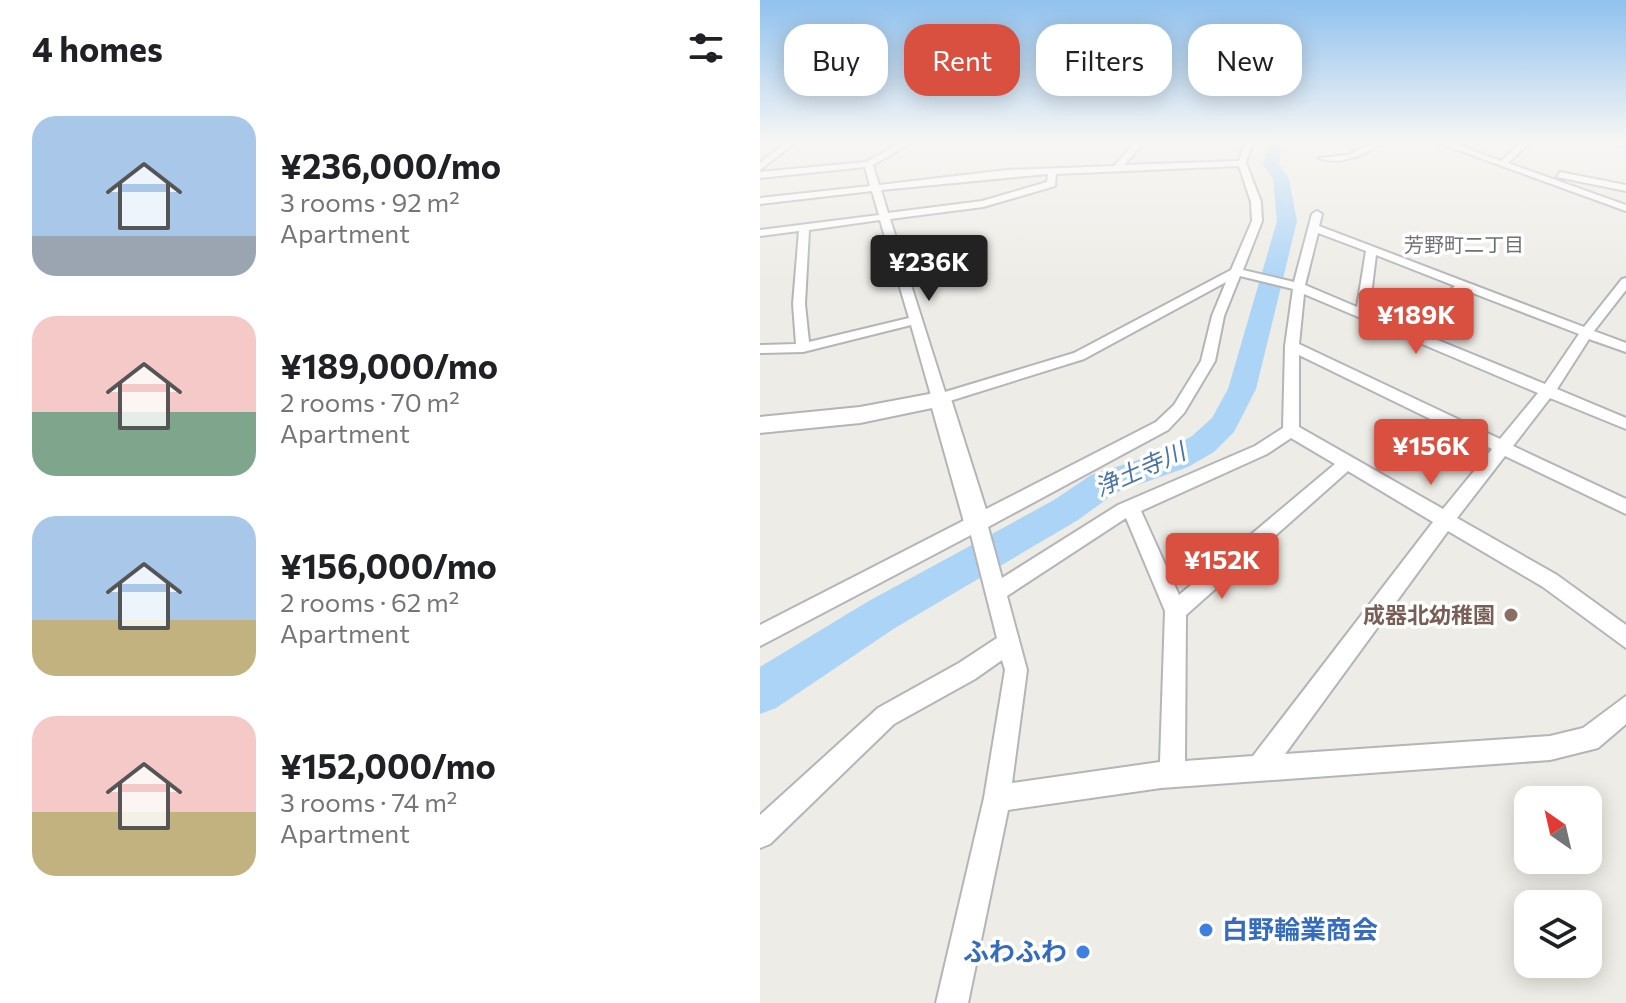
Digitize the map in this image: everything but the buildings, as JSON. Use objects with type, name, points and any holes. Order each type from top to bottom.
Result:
[{"type":"street","points":[[760,201],[869,188]]},
{"type":"street","points":[[876,188],[977,522],[1016,670],[997,798],[952,1003]]},
{"type":"street","points":[[760,233],[992,202],[1039,188]]},
{"type":"street","points":[[760,636],[1162,426],[1179,409],[1208,361],[1218,316],[1257,221],[1256,202],[1251,188]]},
{"type":"street","points":[[1569,188],[1626,208]]},
{"type":"street","points":[[1291,430],[1294,286],[1316,221],[1371,252],[1626,348]]},
{"type":"street","points":[[803,348],[799,304],[804,227]]},
{"type":"street","points":[[1362,313],[1371,252]]},
{"type":"street","points":[[760,425],[825,420],[940,399],[1079,356],[1236,272],[1294,286],[1626,424]]},
{"type":"street","points":[[1258,770],[1445,520],[1548,391],[1587,332],[1626,282]]},
{"type":"street","points":[[1409,333],[1464,285]]},
{"type":"street","points":[[760,349],[803,348],[916,320]]},
{"type":"street","points":[[1292,346],[1626,507]]},
{"type":"street","points":[[995,588],[1130,507],[1261,450],[1291,430]]},
{"type":"street","points":[[1291,430],[1550,581],[1626,638]]},
{"type":"street","points":[[1176,611],[1347,463]]},
{"type":"street","points":[[1130,507],[1176,611],[1172,774]]},
{"type":"street","points":[[760,834],[886,716],[967,671],[1008,643]]},
{"type":"street","points":[[997,798],[1172,774],[1550,748],[1589,739],[1626,708]]},
{"type":"waterway","name":"浄土寺川","points":[[760,692],[881,615],[1066,510],[1103,484],[1177,459],[1203,444],[1223,425],[1242,389],[1287,221],[1282,188]]},
{"type":"place","name":"成器北幼稚園","points":[[1511,615]]},
{"type":"place","name":"白野輪業商会","points":[[1206,930]]},
{"type":"place","name":"ふわふわ","points":[[1083,952]]},
{"type":"district","name":"芳野町二丁目","points":[[1464,245]]}]
